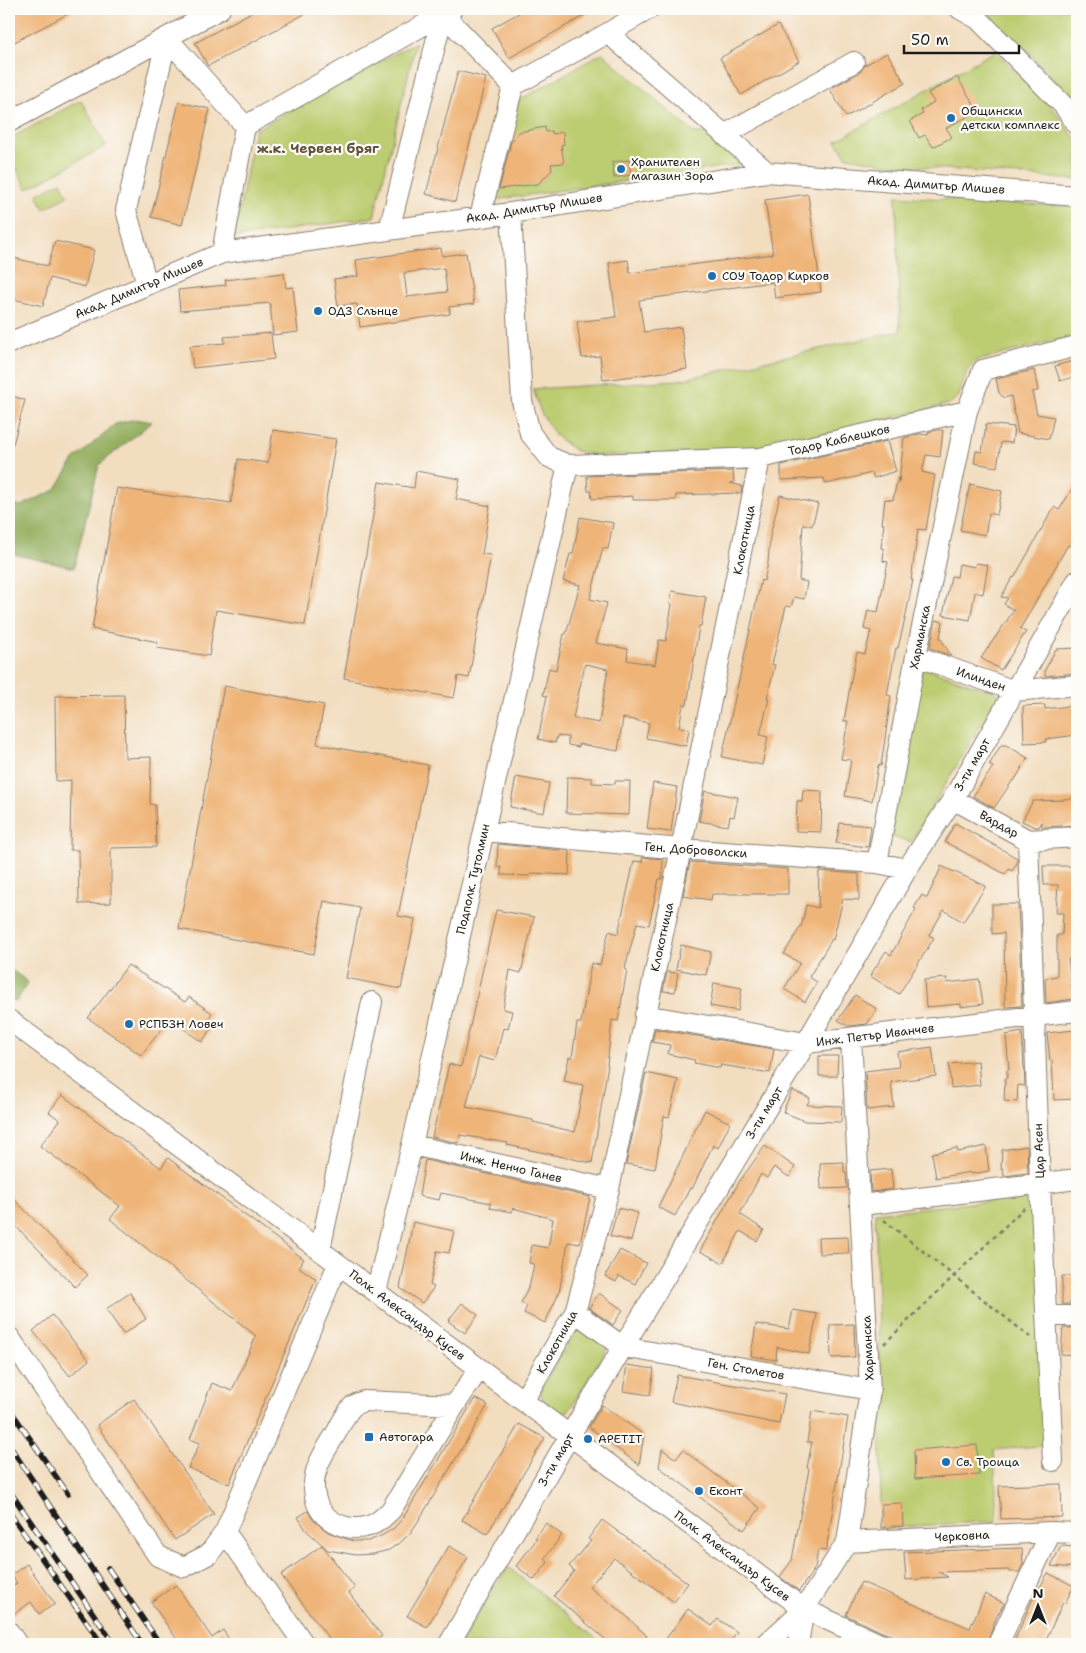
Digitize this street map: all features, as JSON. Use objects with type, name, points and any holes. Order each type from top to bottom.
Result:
[{"type":"street","points":[[9,122],[167,38],[194,15],[220,9]]},
{"type":"street","points":[[480,217],[512,86],[649,9]]},
{"type":"street","points":[[960,9],[978,19],[1064,106],[1077,125]]},
{"type":"street","points":[[447,11],[512,86]]},
{"type":"street","points":[[245,126],[447,11]]},
{"type":"street","points":[[389,230],[447,11]]},
{"type":"street","points":[[608,33],[767,172]]},
{"type":"street","points":[[167,38],[245,126]]},
{"type":"street","points":[[147,284],[126,210],[167,38]]},
{"type":"street","points":[[724,135],[854,62]]},
{"type":"street","points":[[222,253],[245,126]]},
{"type":"street","name":"Акад. Димитър Мишев","points":[[9,343],[222,253],[511,213],[767,172],[1077,196]]},
{"type":"street","points":[[511,213],[522,401],[530,433],[549,457],[568,465]]},
{"type":"street","points":[[967,411],[983,370],[1077,346]]},
{"type":"street","name":"Тодор Каблешков","points":[[568,465],[760,458],[967,411]]},
{"type":"street","name":"Харманска","points":[[877,863],[916,656],[967,411]]},
{"type":"street","name":"Клокотница","points":[[523,1401],[575,1312],[609,1189],[681,849],[760,458]]},
{"type":"street","name":"Подполк. Тутолмин","points":[[376,1292],[412,1145],[568,465]]},
{"type":"street","name":"3-ти март","points":[[449,1644],[570,1436],[806,1043],[907,869],[953,799],[1077,580]]},
{"type":"street","name":"Илинден","points":[[916,656],[1015,691],[1077,685]]},
{"type":"street","name":"Вардар","points":[[953,799],[1028,840],[1077,837]]},
{"type":"street","name":"Ген. Доброволски","points":[[484,831],[681,849],[877,863],[907,869]]},
{"type":"street","name":"Цар Асен","points":[[1028,840],[1040,1184],[1053,1461]]},
{"type":"street","points":[[320,1250],[372,1002]]},
{"type":"street","name":"Инж. Петър Иванчев","points":[[645,1015],[806,1043],[1077,1011]]},
{"type":"street","name":"Полк. Александър Кусев","points":[[9,1020],[804,1609],[880,1644]]},
{"type":"street","name":"Харманска","points":[[798,1644],[804,1609],[847,1542],[870,1390],[851,1038]]},
{"type":"street","name":"Инж. Ненчо Ганев","points":[[412,1145],[609,1189]]},
{"type":"street","points":[[861,1205],[1077,1180]]},
{"type":"street","points":[[9,1337],[158,1556],[184,1567],[209,1554],[225,1532],[338,1264]]},
{"type":"street","points":[[575,1312],[623,1347]]},
{"type":"street","points":[[1046,1316],[1077,1316]]},
{"type":"street","name":"Ген. Столетов","points":[[623,1347],[870,1390]]},
{"type":"street","points":[[455,1405],[364,1401],[352,1406],[319,1462],[315,1479],[315,1495],[319,1510],[329,1520],[356,1528],[369,1526],[382,1520],[391,1510],[455,1405],[480,1369]]},
{"type":"street","points":[[225,1532],[304,1644]]},
{"type":"street","points":[[998,1644],[1050,1532]]},
{"type":"street","name":"Черковна","points":[[847,1542],[1050,1532],[1077,1533]]},
{"type":"street","points":[[766,1644],[804,1609]]},
{"type":"street","points":[[9,1632],[17,1644]]},
{"type":"path","points":[[880,1348],[1030,1202]]},
{"type":"path","points":[[882,1219],[1030,1338]]},
{"type":"green space","points":[[981,9],[1077,9],[1077,106],[1027,50]]},
{"type":"green space","points":[[416,42],[374,217],[234,238],[255,130]]},
{"type":"green space","points":[[995,51],[1054,110],[1077,141],[1077,180],[888,164],[847,157],[836,141]]},
{"type":"green space","points":[[602,53],[694,133],[706,133],[743,164],[494,200],[518,101]]},
{"type":"green space","points":[[81,100],[106,146],[27,189],[9,154],[9,139]]},
{"type":"green space","points":[[61,182],[68,196],[44,209],[37,194]]},
{"type":"green space","points":[[896,196],[1077,207],[1077,335],[976,361],[967,371],[959,396],[949,404],[759,450],[600,456],[576,451],[556,436],[541,413],[533,389],[679,380],[900,331]]},
{"type":"green space","points":[[136,419],[152,422],[99,465],[74,568],[9,553],[9,503],[21,506],[55,490],[74,460],[115,424]]},
{"type":"green space","points":[[922,667],[999,694],[911,842],[888,836]]},
{"type":"green space","points":[[9,968],[28,982],[16,1002],[9,997]]},
{"type":"green space","points":[[1037,1196],[1050,1445],[994,1450],[997,1521],[881,1528],[880,1357],[875,1213]]},
{"type":"green space","points":[[580,1325],[609,1345],[571,1407],[567,1412],[560,1412],[543,1399],[541,1388]]},
{"type":"green space","points":[[508,1567],[603,1644],[460,1644]]},
{"type":"building","points":[[21,9],[77,9],[9,45],[9,15]]},
{"type":"building","points":[[257,9],[314,9],[208,66],[195,43]]},
{"type":"building","points":[[526,9],[596,9],[509,58],[492,28]]},
{"type":"building","points":[[778,25],[799,61],[741,95],[720,58]]},
{"type":"building","points":[[887,53],[905,83],[846,117],[830,89],[860,72],[865,65]]},
{"type":"building","points":[[458,71],[486,78],[455,202],[426,194]]},
{"type":"building","points":[[957,77],[978,111],[946,128],[952,137],[933,147],[925,135],[919,138],[910,121],[923,114],[921,110],[934,102],[928,93]]},
{"type":"building","points":[[179,102],[210,109],[182,225],[151,217]]},
{"type":"building","points":[[545,127],[546,132],[552,131],[553,134],[563,132],[564,144],[561,145],[564,163],[551,164],[552,170],[538,184],[499,189],[511,142],[519,132]]},
{"type":"building","name":"Хранителен магазин Зора","points":[[629,160],[631,175],[614,178],[612,162]]},
{"type":"building","points":[[808,194],[821,292],[775,298],[773,282],[639,300],[644,332],[681,327],[687,369],[603,380],[600,356],[582,358],[577,322],[616,317],[609,263],[628,260],[630,273],[773,254],[765,200]]},
{"type":"building","points":[[55,241],[94,250],[85,287],[50,278],[43,306],[9,298],[9,257],[48,266]]},
{"type":"building","points":[[441,248],[442,256],[466,253],[474,304],[449,307],[450,314],[360,327],[357,304],[338,306],[334,279],[358,276],[356,260]],"holes":[[[444,268],[447,292],[407,297],[404,273]]]},
{"type":"building","points":[[284,273],[286,288],[293,287],[298,332],[273,335],[270,303],[180,311],[178,290],[226,285],[225,280]]},
{"type":"building","points":[[271,333],[274,359],[193,368],[190,346],[225,343],[224,337]]},
{"type":"building","points":[[1077,360],[1077,376],[1060,381],[1055,366]]},
{"type":"building","points":[[1034,370],[1038,391],[1032,392],[1037,414],[1054,417],[1049,439],[1018,433],[1011,396],[1004,398],[999,393],[996,379]]},
{"type":"building","points":[[9,395],[25,400],[13,444],[9,444]]},
{"type":"building","points":[[986,424],[1014,427],[1012,443],[1001,442],[997,467],[974,463],[976,451],[982,452]]},
{"type":"building","points":[[273,430],[336,439],[305,625],[216,610],[209,656],[157,648],[158,642],[92,629],[117,488],[231,503],[238,459],[268,463]]},
{"type":"building","points":[[943,430],[940,457],[926,455],[922,472],[935,475],[926,530],[918,529],[911,580],[913,580],[898,648],[896,648],[887,695],[891,696],[881,766],[878,765],[872,801],[845,796],[851,760],[841,759],[848,721],[844,721],[851,680],[857,652],[865,654],[871,631],[864,629],[868,610],[878,612],[888,562],[883,561],[884,549],[881,548],[885,499],[893,500],[898,477],[899,482],[904,438],[919,434],[928,435],[928,432]]},
{"type":"building","points":[[887,441],[896,471],[874,478],[872,473],[826,484],[824,478],[781,480],[781,465]]},
{"type":"building","points":[[416,471],[460,479],[456,499],[490,506],[482,554],[491,555],[469,678],[458,676],[454,698],[344,678],[379,482],[414,488]]},
{"type":"building","points":[[733,471],[734,482],[730,483],[742,486],[741,493],[676,495],[676,500],[633,500],[633,496],[592,499],[591,491],[588,491],[587,476]]},
{"type":"building","points":[[1077,481],[1077,533],[1070,546],[1068,545],[1020,629],[1026,632],[1001,670],[981,658],[1014,610],[1004,604],[1008,598],[1001,597],[1014,578],[1054,507],[1059,510]]},
{"type":"building","points":[[970,484],[1002,491],[997,515],[989,513],[985,535],[960,530]]},
{"type":"building","points":[[780,495],[818,504],[812,526],[803,524],[799,580],[807,582],[804,599],[794,597],[791,607],[786,606],[772,664],[775,665],[760,735],[768,737],[762,765],[722,757],[761,580],[764,581],[768,563],[770,536]]},
{"type":"building","points":[[580,517],[613,523],[608,549],[603,548],[590,599],[607,603],[596,643],[628,649],[627,660],[655,665],[659,640],[666,641],[672,604],[670,604],[672,591],[706,597],[701,626],[699,626],[687,705],[683,705],[679,727],[689,729],[686,746],[646,738],[649,723],[623,718],[618,751],[579,744],[579,747],[568,745],[568,737],[557,736],[555,743],[538,739],[547,696],[543,695],[549,668],[556,670],[564,634],[566,634],[580,585],[563,581],[570,554],[573,554]],"holes":[[[585,664],[608,669],[599,723],[573,718]]]},
{"type":"building","points":[[976,563],[988,565],[983,594],[975,592],[970,620],[943,615],[951,576],[957,577],[959,564],[975,567]]},
{"type":"building","points":[[936,620],[943,622],[940,637],[951,656],[930,648]]},
{"type":"building","points":[[1077,648],[1077,673],[1045,676],[1045,670],[1056,649]]},
{"type":"building","points":[[224,686],[324,705],[317,744],[428,765],[398,916],[415,919],[401,989],[346,978],[360,908],[324,901],[314,954],[179,929]]},
{"type":"building","points":[[124,695],[125,758],[151,757],[150,804],[155,805],[156,847],[111,848],[111,903],[79,904],[78,850],[70,850],[71,780],[56,781],[55,696]]},
{"type":"building","points":[[1045,705],[1045,709],[1077,705],[1077,735],[1046,739],[1046,742],[1024,743],[1023,706]]},
{"type":"building","points":[[1001,745],[1006,745],[1028,758],[994,808],[973,796],[993,767],[989,765]]},
{"type":"building","points":[[516,777],[549,783],[544,813],[510,807]]},
{"type":"building","points":[[567,777],[592,778],[592,783],[615,784],[615,781],[630,781],[629,815],[566,813]]},
{"type":"building","points":[[653,783],[677,787],[671,832],[647,829]]},
{"type":"building","points":[[803,790],[822,791],[821,832],[796,831],[797,801],[802,801]]},
{"type":"building","points":[[705,791],[738,797],[734,817],[730,816],[728,826],[699,821]]},
{"type":"building","points":[[1077,798],[1077,825],[1042,827],[1042,822],[1039,827],[1035,827],[1022,821],[1033,801]]},
{"type":"building","points":[[840,823],[871,826],[868,847],[836,843]]},
{"type":"building","points":[[955,823],[1017,858],[1017,863],[1012,871],[1009,869],[1005,874],[945,842]]},
{"type":"building","points":[[498,844],[570,851],[569,875],[531,873],[530,876],[501,875],[501,867],[497,867]]},
{"type":"building","points":[[643,857],[663,859],[662,879],[659,879],[649,925],[637,923],[625,969],[627,970],[618,1021],[612,1020],[608,1065],[592,1163],[507,1145],[508,1143],[460,1135],[459,1143],[432,1137],[449,1064],[461,1067],[496,910],[534,917],[521,973],[510,970],[503,1009],[512,1011],[508,1029],[503,1028],[495,1061],[479,1057],[466,1107],[533,1120],[533,1122],[575,1132],[583,1085],[564,1081],[569,1057],[572,1058],[577,1023],[581,1023],[591,963],[600,965],[609,931],[618,934],[634,861],[642,862]]},
{"type":"building","points":[[690,862],[788,869],[788,894],[712,894],[711,900],[683,896]]},
{"type":"building","points":[[941,866],[986,886],[963,922],[944,910],[929,935],[934,938],[899,994],[870,976],[886,951],[891,955],[922,895],[927,898]]},
{"type":"building","points":[[1043,866],[1073,866],[1074,898],[1077,898],[1077,959],[1068,959],[1073,999],[1046,1003],[1045,978],[1057,976],[1057,935],[1062,935],[1063,913],[1056,913],[1058,885],[1044,885]]},
{"type":"building","points":[[819,871],[859,874],[859,900],[843,899],[833,940],[809,977],[817,982],[805,1002],[784,989],[800,963],[784,954],[802,924],[806,905],[818,908]]},
{"type":"building","points":[[992,904],[1018,904],[1022,1006],[1005,1007],[1004,933],[992,934]]},
{"type":"building","points":[[681,945],[711,952],[706,975],[676,969]]},
{"type":"building","points":[[128,965],[185,1002],[189,997],[212,1013],[207,1021],[213,1026],[202,1042],[170,1019],[141,1055],[88,1018]]},
{"type":"building","points":[[667,972],[678,973],[675,992],[663,991]]},
{"type":"building","points":[[947,978],[947,983],[979,979],[983,1004],[961,1007],[961,1004],[926,1007],[924,980]]},
{"type":"building","points":[[714,983],[742,988],[738,1011],[710,1006]]},
{"type":"building","points":[[855,995],[877,1009],[867,1024],[848,1026],[838,1020]]},
{"type":"building","points":[[655,1029],[774,1049],[770,1073],[721,1065],[720,1068],[694,1063],[695,1060],[668,1054],[670,1045],[652,1042]]},
{"type":"building","points":[[1074,1030],[1077,1054],[1077,1099],[1054,1100],[1052,1060],[1050,1061],[1047,1033]]},
{"type":"building","points":[[1022,1032],[1025,1086],[1018,1085],[1017,1102],[1004,1101],[1005,1078],[1007,1078],[1007,1070],[1009,1070],[1006,1035]]},
{"type":"building","points":[[932,1047],[936,1076],[891,1082],[894,1107],[867,1110],[865,1071],[899,1067],[897,1052]]},
{"type":"building","points":[[819,1056],[838,1056],[837,1076],[819,1076]]},
{"type":"building","points":[[978,1061],[980,1085],[951,1088],[949,1064]]},
{"type":"building","points":[[646,1073],[678,1080],[669,1117],[664,1116],[655,1169],[626,1164]]},
{"type":"building","points":[[792,1090],[810,1098],[807,1105],[842,1106],[841,1122],[805,1121],[783,1112]]},
{"type":"building","points":[[62,1095],[161,1168],[168,1158],[304,1259],[299,1267],[316,1279],[229,1484],[188,1468],[200,1443],[190,1439],[212,1383],[232,1391],[256,1336],[110,1219],[120,1206],[40,1146],[60,1120],[49,1112]]},
{"type":"building","points":[[705,1110],[730,1123],[718,1148],[713,1145],[692,1189],[690,1188],[675,1216],[658,1207]]},
{"type":"building","points":[[765,1146],[795,1167],[789,1177],[774,1167],[767,1178],[761,1174],[740,1214],[764,1230],[757,1241],[740,1231],[723,1263],[700,1251],[739,1182]]},
{"type":"building","points":[[986,1146],[989,1171],[936,1178],[932,1153],[957,1148],[958,1152]]},
{"type":"building","points":[[1027,1146],[1028,1173],[1004,1176],[1003,1168],[1001,1169],[1002,1150]]},
{"type":"building","points":[[425,1160],[590,1197],[580,1244],[568,1242],[559,1293],[545,1323],[524,1313],[527,1306],[521,1303],[530,1283],[534,1264],[529,1263],[532,1245],[548,1248],[553,1219],[513,1208],[512,1212],[490,1208],[491,1203],[441,1193],[439,1200],[419,1196]]},
{"type":"building","points":[[844,1162],[847,1188],[821,1189],[820,1163]]},
{"type":"building","points":[[891,1169],[893,1189],[871,1192],[870,1171]]},
{"type":"building","points":[[9,1194],[88,1275],[75,1287],[9,1219]]},
{"type":"building","points":[[618,1208],[638,1213],[631,1241],[610,1236]]},
{"type":"building","points":[[413,1222],[454,1231],[449,1253],[437,1251],[430,1285],[434,1287],[422,1303],[400,1288]]},
{"type":"building","points":[[848,1237],[849,1253],[819,1254],[818,1238]]},
{"type":"building","points":[[620,1250],[646,1263],[635,1284],[619,1276],[616,1282],[605,1276]]},
{"type":"building","points":[[1062,1276],[1077,1276],[1077,1304],[1062,1304]]},
{"type":"building","points":[[130,1293],[146,1319],[123,1334],[106,1309]]},
{"type":"building","points":[[599,1293],[623,1310],[613,1325],[589,1308]]},
{"type":"building","points":[[462,1303],[478,1315],[465,1333],[448,1321]]},
{"type":"building","points":[[793,1310],[817,1314],[809,1354],[777,1347],[776,1360],[751,1356],[756,1324],[789,1329]]},
{"type":"building","points":[[52,1315],[89,1360],[70,1376],[33,1331]]},
{"type":"building","points":[[854,1324],[855,1357],[831,1358],[830,1325]]},
{"type":"building","points":[[1063,1328],[1077,1328],[1077,1355],[1061,1354]]},
{"type":"building","points":[[627,1365],[654,1369],[650,1395],[623,1391]]},
{"type":"building","points":[[677,1375],[785,1394],[779,1424],[671,1402]]},
{"type":"building","points":[[475,1398],[488,1405],[419,1520],[402,1541],[389,1550],[373,1554],[356,1555],[328,1550],[306,1530],[298,1517],[308,1511],[313,1520],[328,1532],[353,1541],[368,1541],[393,1529],[403,1518]]},
{"type":"building","points":[[134,1399],[214,1514],[175,1540],[97,1425]]},
{"type":"building","points":[[602,1405],[644,1435],[639,1465],[589,1427]]},
{"type":"building","points":[[812,1411],[848,1417],[826,1551],[818,1550],[815,1568],[799,1591],[780,1577],[792,1560],[809,1469],[807,1468],[812,1442],[807,1442]]},
{"type":"building","points":[[519,1424],[545,1438],[487,1534],[462,1520]]},
{"type":"building","name":"Св. Троица","points":[[977,1445],[979,1475],[915,1479],[914,1450]]},
{"type":"building","points":[[662,1449],[676,1459],[683,1450],[760,1508],[744,1530],[659,1467]]},
{"type":"building","points":[[1061,1484],[1062,1517],[1001,1519],[999,1486]]},
{"type":"building","points":[[902,1503],[903,1526],[881,1528],[881,1504]]},
{"type":"building","points":[[602,1520],[688,1583],[674,1602],[614,1558],[589,1587],[623,1613],[647,1636],[638,1644],[611,1644],[554,1596],[574,1571],[569,1566],[591,1541],[588,1539]]},
{"type":"building","points":[[546,1523],[562,1535],[544,1559],[548,1562],[534,1580],[516,1566],[537,1539],[535,1538]]},
{"type":"building","points":[[322,1545],[355,1588],[349,1593],[382,1636],[371,1644],[333,1644],[281,1575]]},
{"type":"building","points":[[449,1546],[468,1557],[427,1627],[407,1616]]},
{"type":"building","points":[[1061,1546],[1077,1547],[1077,1568],[1051,1566]]},
{"type":"building","points":[[1022,1548],[1023,1564],[1019,1572],[1009,1572],[1009,1570],[938,1572],[948,1577],[906,1580],[904,1552]]},
{"type":"building","points":[[27,1564],[55,1604],[39,1614],[31,1602],[9,1617],[9,1590],[17,1583],[11,1575]]},
{"type":"building","points":[[1048,1573],[1074,1586],[1065,1603],[1063,1602],[1044,1644],[1013,1644],[1032,1601]]},
{"type":"building","points":[[861,1582],[970,1628],[985,1594],[1004,1603],[986,1644],[915,1644],[882,1632],[846,1615]]},
{"type":"building","points":[[176,1585],[212,1638],[223,1630],[232,1644],[180,1644],[151,1602]]},
{"type":"building","points":[[688,1609],[712,1626],[718,1619],[737,1632],[728,1644],[662,1644]]},
{"type":"railway","points":[[9,1408],[68,1494]]},
{"type":"railway","points":[[9,1445],[142,1644]]},
{"type":"railway","points":[[9,1490],[114,1644]]},
{"type":"railway","points":[[9,1512],[102,1644]]},
{"type":"railway","points":[[108,1568],[160,1644]]},
{"type":"place","name":"Общински детски комплекс","points":[[951,118]]},
{"type":"place","name":"Хранителен магазин Зора","points":[[621,169]]},
{"type":"place","name":"СОУ Тодор Кирков","points":[[712,276]]},
{"type":"place","name":"ОДЗ Слънце","points":[[318,311]]},
{"type":"place","name":"РСПБЗН Ловеч","points":[[129,1024]]},
{"type":"place","name":"Автогара","points":[[369,1437]]},
{"type":"place","name":"APETIT","points":[[588,1439]]},
{"type":"place","name":"Св. Троица","points":[[946,1462]]},
{"type":"place","name":"Еконт","points":[[699,1491]]},
{"type":"district","name":"ж.к. Червен бряг","points":[[318,148]]}]
